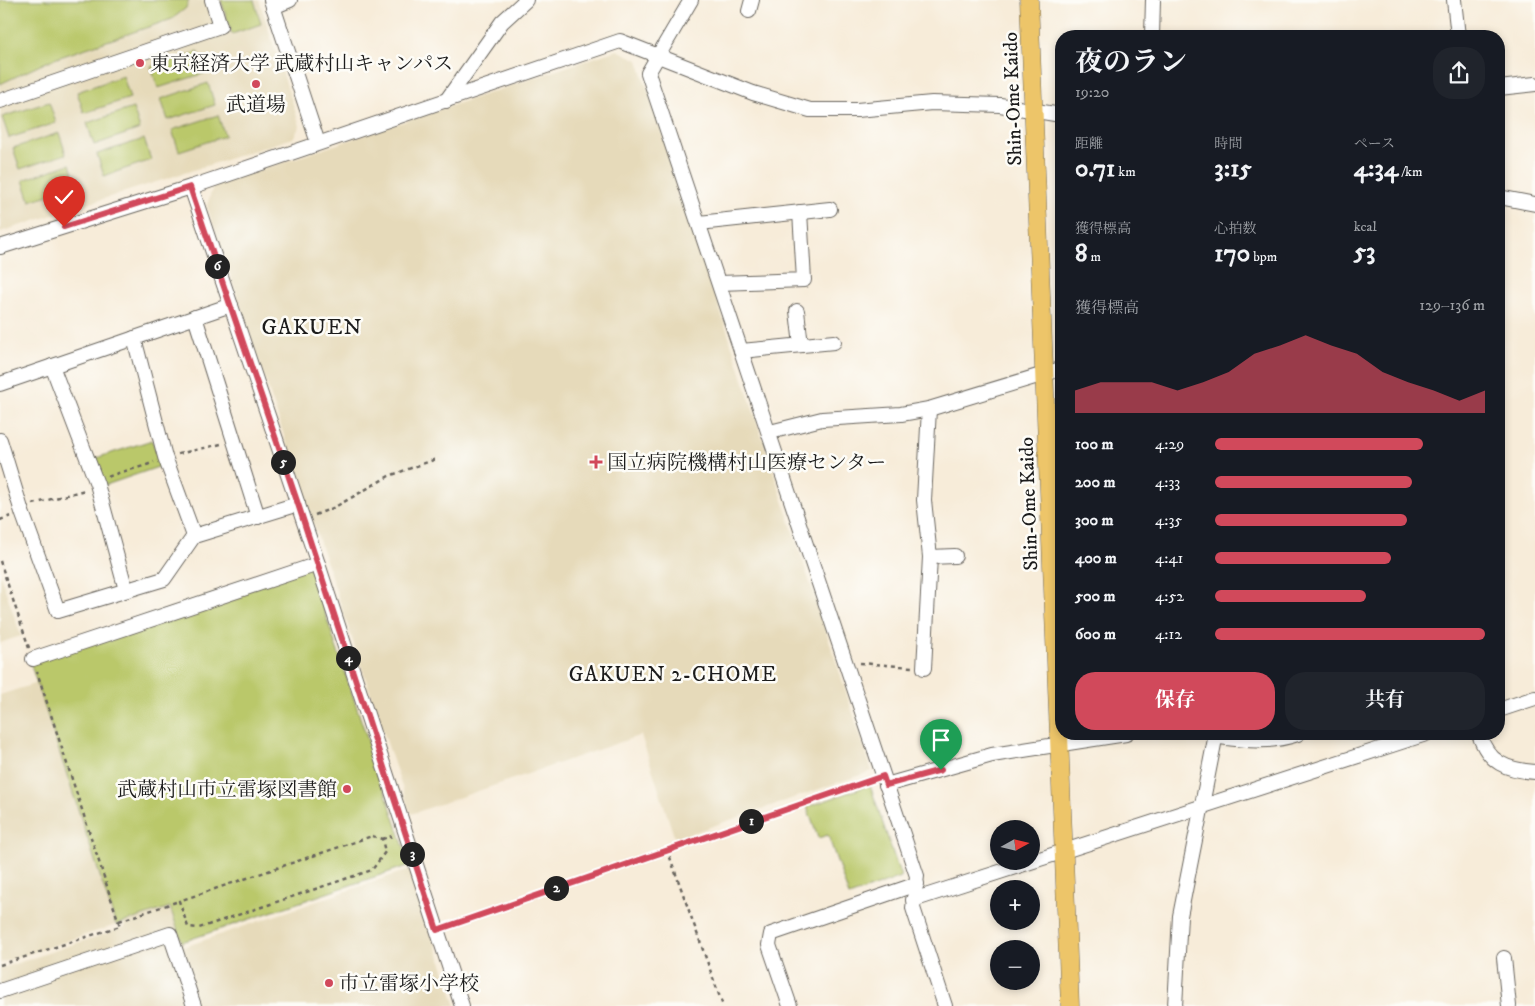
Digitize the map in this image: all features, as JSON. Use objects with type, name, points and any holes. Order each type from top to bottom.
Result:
[{"type":"main road","name":"Shin-Ome Kaido","points":[[1029,0],[1044,375],[1055,578]]},
{"type":"main road","name":"Shin-Ome Kaido","points":[[1059,740],[1070,1006]]},
{"type":"street","points":[[0,101],[220,26],[212,0]]},
{"type":"street","points":[[290,0],[272,3],[318,143]]},
{"type":"street","points":[[446,100],[502,22],[526,0]]},
{"type":"street","points":[[692,0],[656,56],[648,73],[770,432],[916,876],[917,884],[912,900],[945,1006]]},
{"type":"street","points":[[1152,30],[1153,0]]},
{"type":"street","points":[[1454,0],[1457,30]]},
{"type":"street","points":[[0,247],[190,187],[620,41],[753,93],[810,110],[857,110],[932,102],[1000,105],[1055,114]]},
{"type":"street","points":[[1505,87],[1535,84]]},
{"type":"street","points":[[190,187],[318,564],[462,1006]]},
{"type":"street","points":[[1505,198],[1535,204]]},
{"type":"street","points":[[698,223],[830,209]]},
{"type":"street","points":[[719,283],[804,280],[800,212]]},
{"type":"street","points":[[0,384],[230,305]]},
{"type":"street","points":[[797,311],[801,345]]},
{"type":"street","points":[[194,317],[258,517]]},
{"type":"street","points":[[134,338],[165,458],[194,536]]},
{"type":"street","points":[[742,351],[834,342]]},
{"type":"street","points":[[52,366],[97,484],[126,590]]},
{"type":"street","points":[[770,432],[822,419],[901,414],[930,409],[1055,371]]},
{"type":"street","points":[[924,668],[930,557],[924,500],[930,409]]},
{"type":"street","points":[[0,440],[22,512],[58,611],[164,579],[194,536],[298,504]]},
{"type":"street","points":[[930,557],[955,556]]},
{"type":"street","points":[[33,660],[318,564]]},
{"type":"street","points":[[1505,708],[1535,698]]},
{"type":"street","points":[[885,780],[992,755],[1089,740]]},
{"type":"street","points":[[1175,1006],[1180,916],[1217,740]]},
{"type":"street","points":[[1250,740],[1271,740]]},
{"type":"street","points":[[912,900],[1407,740]]},
{"type":"street","points":[[1482,740],[1493,760],[1514,770],[1535,772]]},
{"type":"street","points":[[790,1006],[769,945],[771,934],[917,884]]},
{"type":"street","points":[[0,991],[170,934],[194,1006]]},
{"type":"street","points":[[1504,958],[1509,1006]]},
{"type":"path","points":[[0,520],[22,512],[38,501],[77,493],[122,471],[136,469],[165,458],[217,446],[232,440]]},
{"type":"path","points":[[311,516],[335,507],[389,476],[436,459]]},
{"type":"path","points":[[0,561],[120,926],[0,965]]},
{"type":"path","points":[[846,661],[924,668]]},
{"type":"path","points":[[437,930],[667,849],[885,780]]},
{"type":"path","points":[[119,921],[372,836],[382,839],[399,833]]},
{"type":"path","points":[[179,901],[188,927],[199,928],[372,870],[386,852],[382,839]]},
{"type":"path","points":[[667,849],[722,1006]]},
{"type":"shaded area","name":"東京経済大学 武蔵村山キャンパス","points":[[0,0],[259,0],[300,126],[293,138],[0,232]]},
{"type":"shaded area","points":[[617,50],[638,60],[872,771],[675,839],[641,735],[411,814],[207,206],[213,186]]},
{"type":"shaded area","points":[[0,574],[21,636],[0,643]]},
{"type":"shaded area","points":[[37,683],[116,925],[0,963],[0,695]]},
{"type":"shaded area","points":[[411,869],[456,1006],[0,1006],[0,969],[125,927],[124,922],[171,907],[184,947]]},
{"type":"green space","points":[[0,0],[189,0],[186,8],[172,19],[51,60],[0,84]]},
{"type":"green space","points":[[221,0],[254,0],[261,24],[232,34]]},
{"type":"green space","points":[[198,52],[205,73],[158,88],[151,67]]},
{"type":"green space","points":[[123,76],[130,98],[84,113],[77,92]]},
{"type":"green space","points":[[208,83],[215,105],[168,120],[161,99]]},
{"type":"green space","points":[[49,102],[56,123],[9,138],[2,117]]},
{"type":"green space","points":[[133,108],[140,129],[94,145],[87,123]]},
{"type":"green space","points":[[218,115],[225,136],[179,151],[172,130]]},
{"type":"green space","points":[[59,133],[66,154],[20,169],[13,148]]},
{"type":"green space","points":[[144,139],[151,160],[104,176],[97,154]]},
{"type":"green space","points":[[70,164],[77,186],[30,201],[23,180]]},
{"type":"green space","points":[[152,440],[161,466],[103,486],[93,459]]},
{"type":"green space","points":[[308,563],[410,865],[182,942],[170,907],[116,925],[28,656]]},
{"type":"green space","points":[[870,785],[901,877],[849,896],[828,835],[818,838],[807,807]]},
{"type":"place","name":"東京経済大学 武蔵村山キャンパス","points":[[140,63]]},
{"type":"place","name":"武道場","points":[[256,84]]},
{"type":"place","name":"国立病院機構村山医療センター","points":[[596,462]]},
{"type":"place","name":"武蔵村山市立雷塚図書館","points":[[347,789]]},
{"type":"place","name":"市立雷塚小学校","points":[[329,983]]},
{"type":"district","name":"GAKUEN","points":[[312,326]]},
{"type":"district","name":"GAKUEN 2-CHOME","points":[[673,674]]},
{"type":"route","points":[[64,227],[190,187],[298,504],[437,930],[883,776],[886,785],[941,770]]}]
